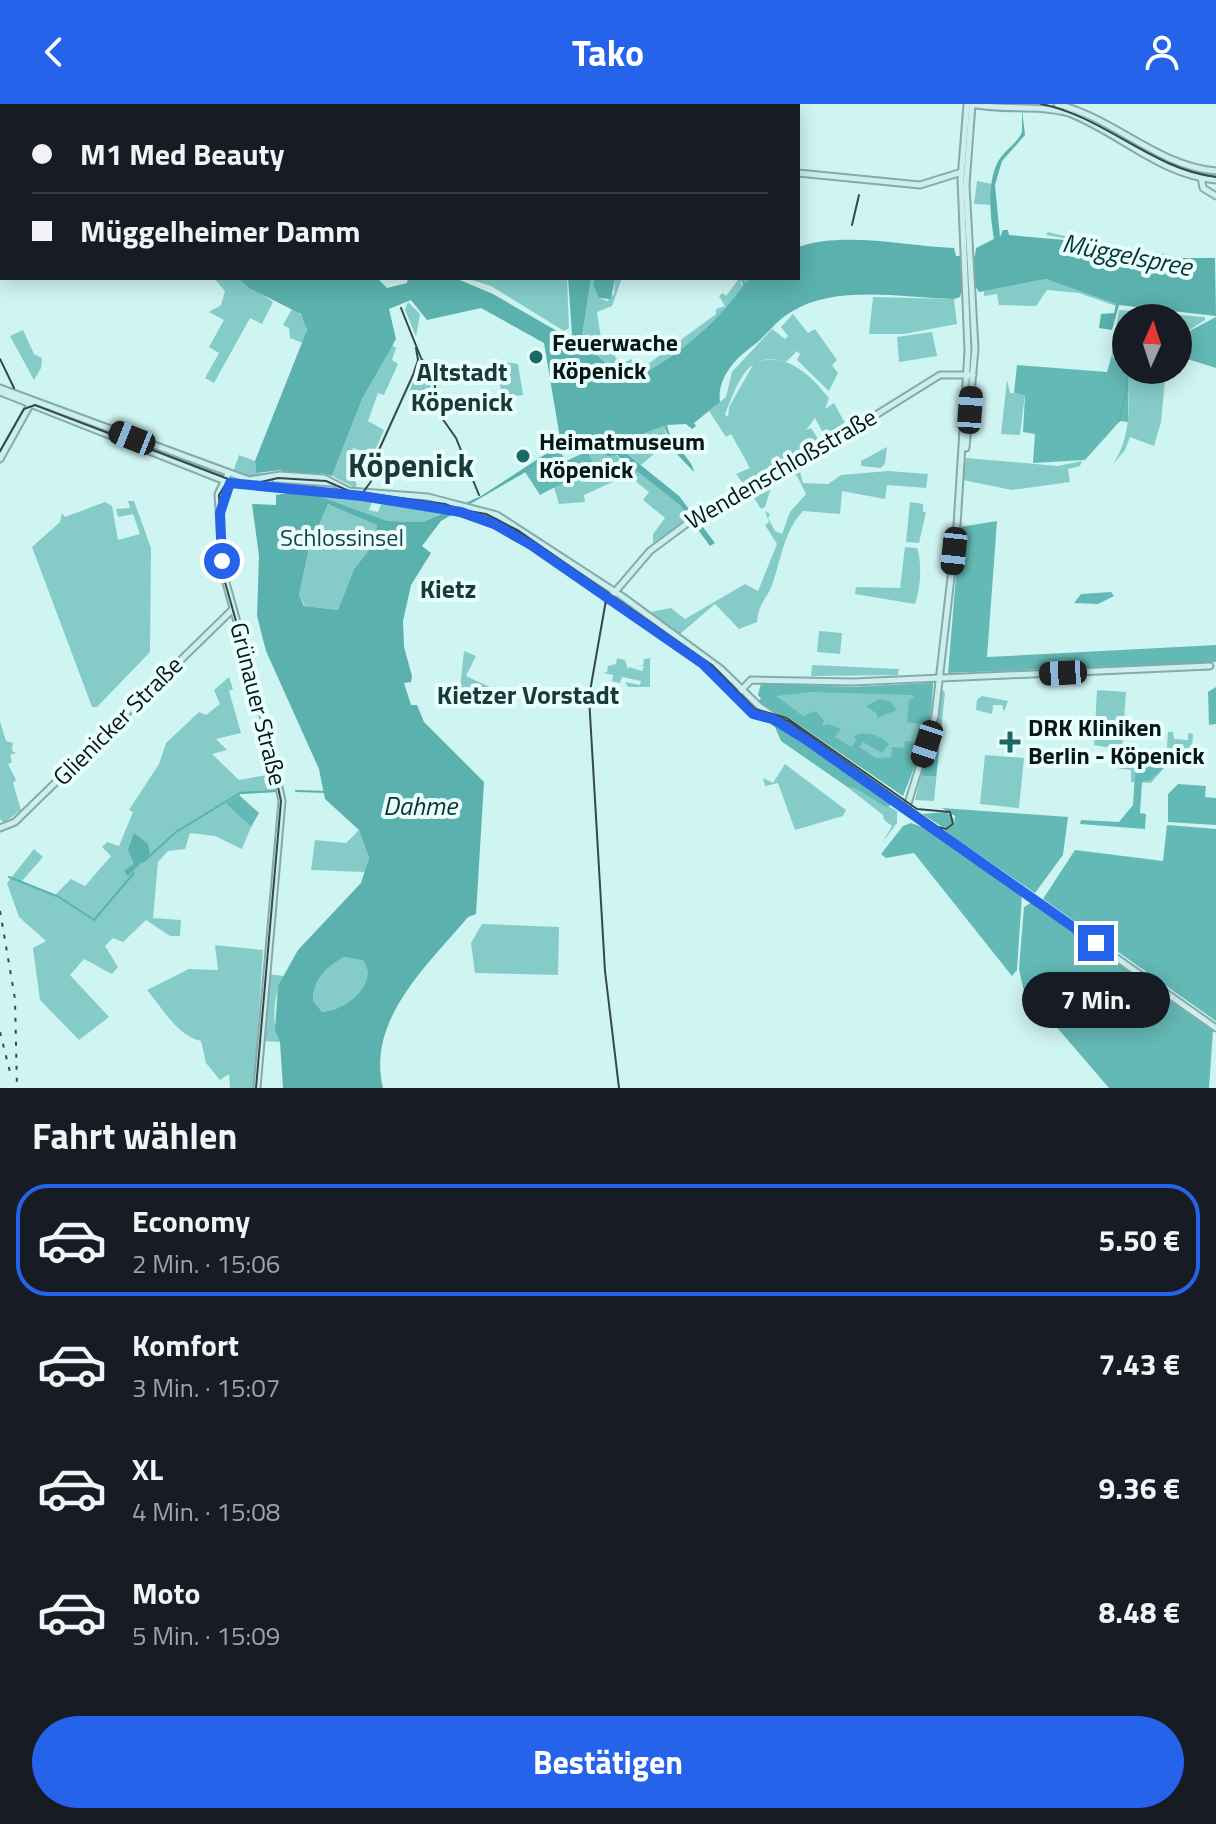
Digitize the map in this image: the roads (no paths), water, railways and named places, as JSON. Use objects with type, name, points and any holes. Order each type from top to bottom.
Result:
[{"type":"main road","points":[[906,810],[933,727],[941,678],[962,456],[969,431],[970,301],[964,172],[970,104],[1068,113],[1170,169],[1201,179],[1216,180]]},
{"type":"main road","points":[[1057,104],[1088,113],[1154,151],[1216,171]]},
{"type":"main road","points":[[1202,169],[1203,188],[1216,196]]},
{"type":"main road","points":[[800,173],[920,185],[964,172]]},
{"type":"main road","name":"Wendenschloßstraße","points":[[608,600],[650,551],[700,513],[794,465],[940,375],[970,375]]},
{"type":"main road","points":[[0,390],[226,480],[449,510],[513,534],[703,664],[753,714],[773,719],[805,739]]},
{"type":"main road","points":[[0,459],[31,402]]},
{"type":"main road","points":[[252,484],[285,477],[321,480],[350,491],[396,492],[462,504],[510,522],[721,669],[747,696],[805,739],[1216,1028]]},
{"type":"main road","name":"Grünauer Straße","points":[[226,480],[220,513],[223,572],[265,722],[282,801],[257,1088]]},
{"type":"main road","name":"Glienicker Straße","points":[[0,828],[15,822],[233,609]]},
{"type":"main road","points":[[735,697],[740,688],[751,680],[853,682],[1210,666]]},
{"type":"water","points":[[1022,110],[1025,135],[1002,161],[995,185],[1000,237],[1003,230],[1008,230],[1009,235],[1076,241],[1129,255],[1154,252],[1183,258],[1215,258],[1216,316],[1192,313],[1192,304],[1116,304],[1046,279],[979,292],[974,284],[963,285],[960,297],[954,299],[849,295],[809,303],[785,316],[738,358],[724,378],[720,402],[694,423],[696,426],[692,429],[686,424],[667,425],[694,472],[674,451],[664,426],[629,439],[627,454],[679,496],[715,543],[710,546],[680,505],[617,455],[608,456],[579,441],[441,521],[422,546],[431,553],[411,585],[403,621],[404,647],[412,676],[411,682],[404,683],[411,705],[417,705],[424,722],[484,782],[476,914],[468,917],[419,974],[392,1016],[380,1063],[383,1088],[283,1088],[280,1042],[275,1030],[278,986],[298,950],[361,883],[369,858],[359,830],[325,799],[319,769],[266,651],[257,616],[259,556],[252,504],[276,505],[276,495],[289,493],[289,475],[281,470],[256,473],[255,461],[307,330],[301,314],[249,288],[240,280],[379,280],[387,288],[407,283],[408,280],[460,280],[493,294],[569,338],[572,334],[568,280],[591,280],[582,337],[611,367],[633,378],[664,361],[708,326],[743,286],[742,280],[745,283],[749,280],[800,280],[800,246],[835,240],[875,241],[954,248],[956,256],[975,256],[976,248],[994,239],[990,197],[993,175],[1001,157],[1022,132]],"holes":[[[411,300],[427,320],[481,308],[544,343],[561,444],[481,496],[423,522],[388,521],[316,495],[321,473],[332,476],[362,399],[396,339],[389,309]],[[328,504],[377,525],[370,549],[354,569],[338,610],[304,606],[299,595],[310,544]],[[344,957],[363,960],[367,978],[358,994],[340,1007],[322,1012],[313,1001],[315,987],[322,975]]]},
{"type":"water","points":[[594,280],[615,280],[611,299],[599,298],[593,285]]},
{"type":"water","points":[[1112,313],[1112,330],[1099,328],[1101,314]]},
{"type":"water","points":[[134,833],[148,844],[150,854],[128,876],[124,871],[134,864],[128,850]]},
{"type":"waterway","points":[[1119,421],[1127,384]]},
{"type":"waterway","points":[[143,862],[176,832],[240,793],[276,791]]},
{"type":"waterway","points":[[296,791],[327,792]]},
{"type":"waterway","points":[[9,877],[59,897],[94,920],[134,873]]},
{"type":"tram line","points":[[1041,104],[1086,119],[1170,164],[1216,177]]},
{"type":"tram line","points":[[852,225],[859,195]]},
{"type":"tram line","points":[[401,308],[421,358],[434,376],[437,411],[456,438],[479,495]]},
{"type":"tram line","points":[[364,491],[372,480],[373,463],[413,375],[418,360],[416,348]]},
{"type":"tram line","points":[[0,359],[14,388]]},
{"type":"tram line","points":[[0,451],[24,409],[35,405],[236,482]]},
{"type":"tram line","points":[[256,1088],[281,801],[263,717],[223,575],[219,495],[227,482],[257,483],[278,478],[326,481],[349,491],[445,504],[504,526],[524,536],[708,664],[755,710],[788,721],[938,827],[946,829],[953,824],[950,812],[917,809],[787,718],[755,709],[712,665],[519,531],[486,514],[463,510]]},
{"type":"tram line","points":[[601,588],[606,600],[589,697],[605,971],[619,1088]]},
{"type":"railway","points":[[0,911],[15,999],[17,1088]]},
{"type":"railway","points":[[0,1032],[10,1072]]},
{"type":"place","name":"Feuerwache Köpenick","points":[[536,357]]},
{"type":"place","name":"Heimatmuseum Köpenick","points":[[523,456]]},
{"type":"place","name":"DRK Kliniken Berlin - Köpenick","points":[[1010,742]]},
{"type":"district","name":"Altstadt Köpenick","points":[[462,387]]},
{"type":"district","name":"Köpenick","points":[[411,466]]},
{"type":"district","name":"Kietz","points":[[448,589]]},
{"type":"district","name":"Kietzer Vorstadt","points":[[528,695]]},
{"type":"water label","name":"Müggelspree","points":[[1127,255]]},
{"type":"water label","name":"Dahme","points":[[420,806]]},
{"type":"park label","name":"Schlossinsel","points":[[342,538]]}]
